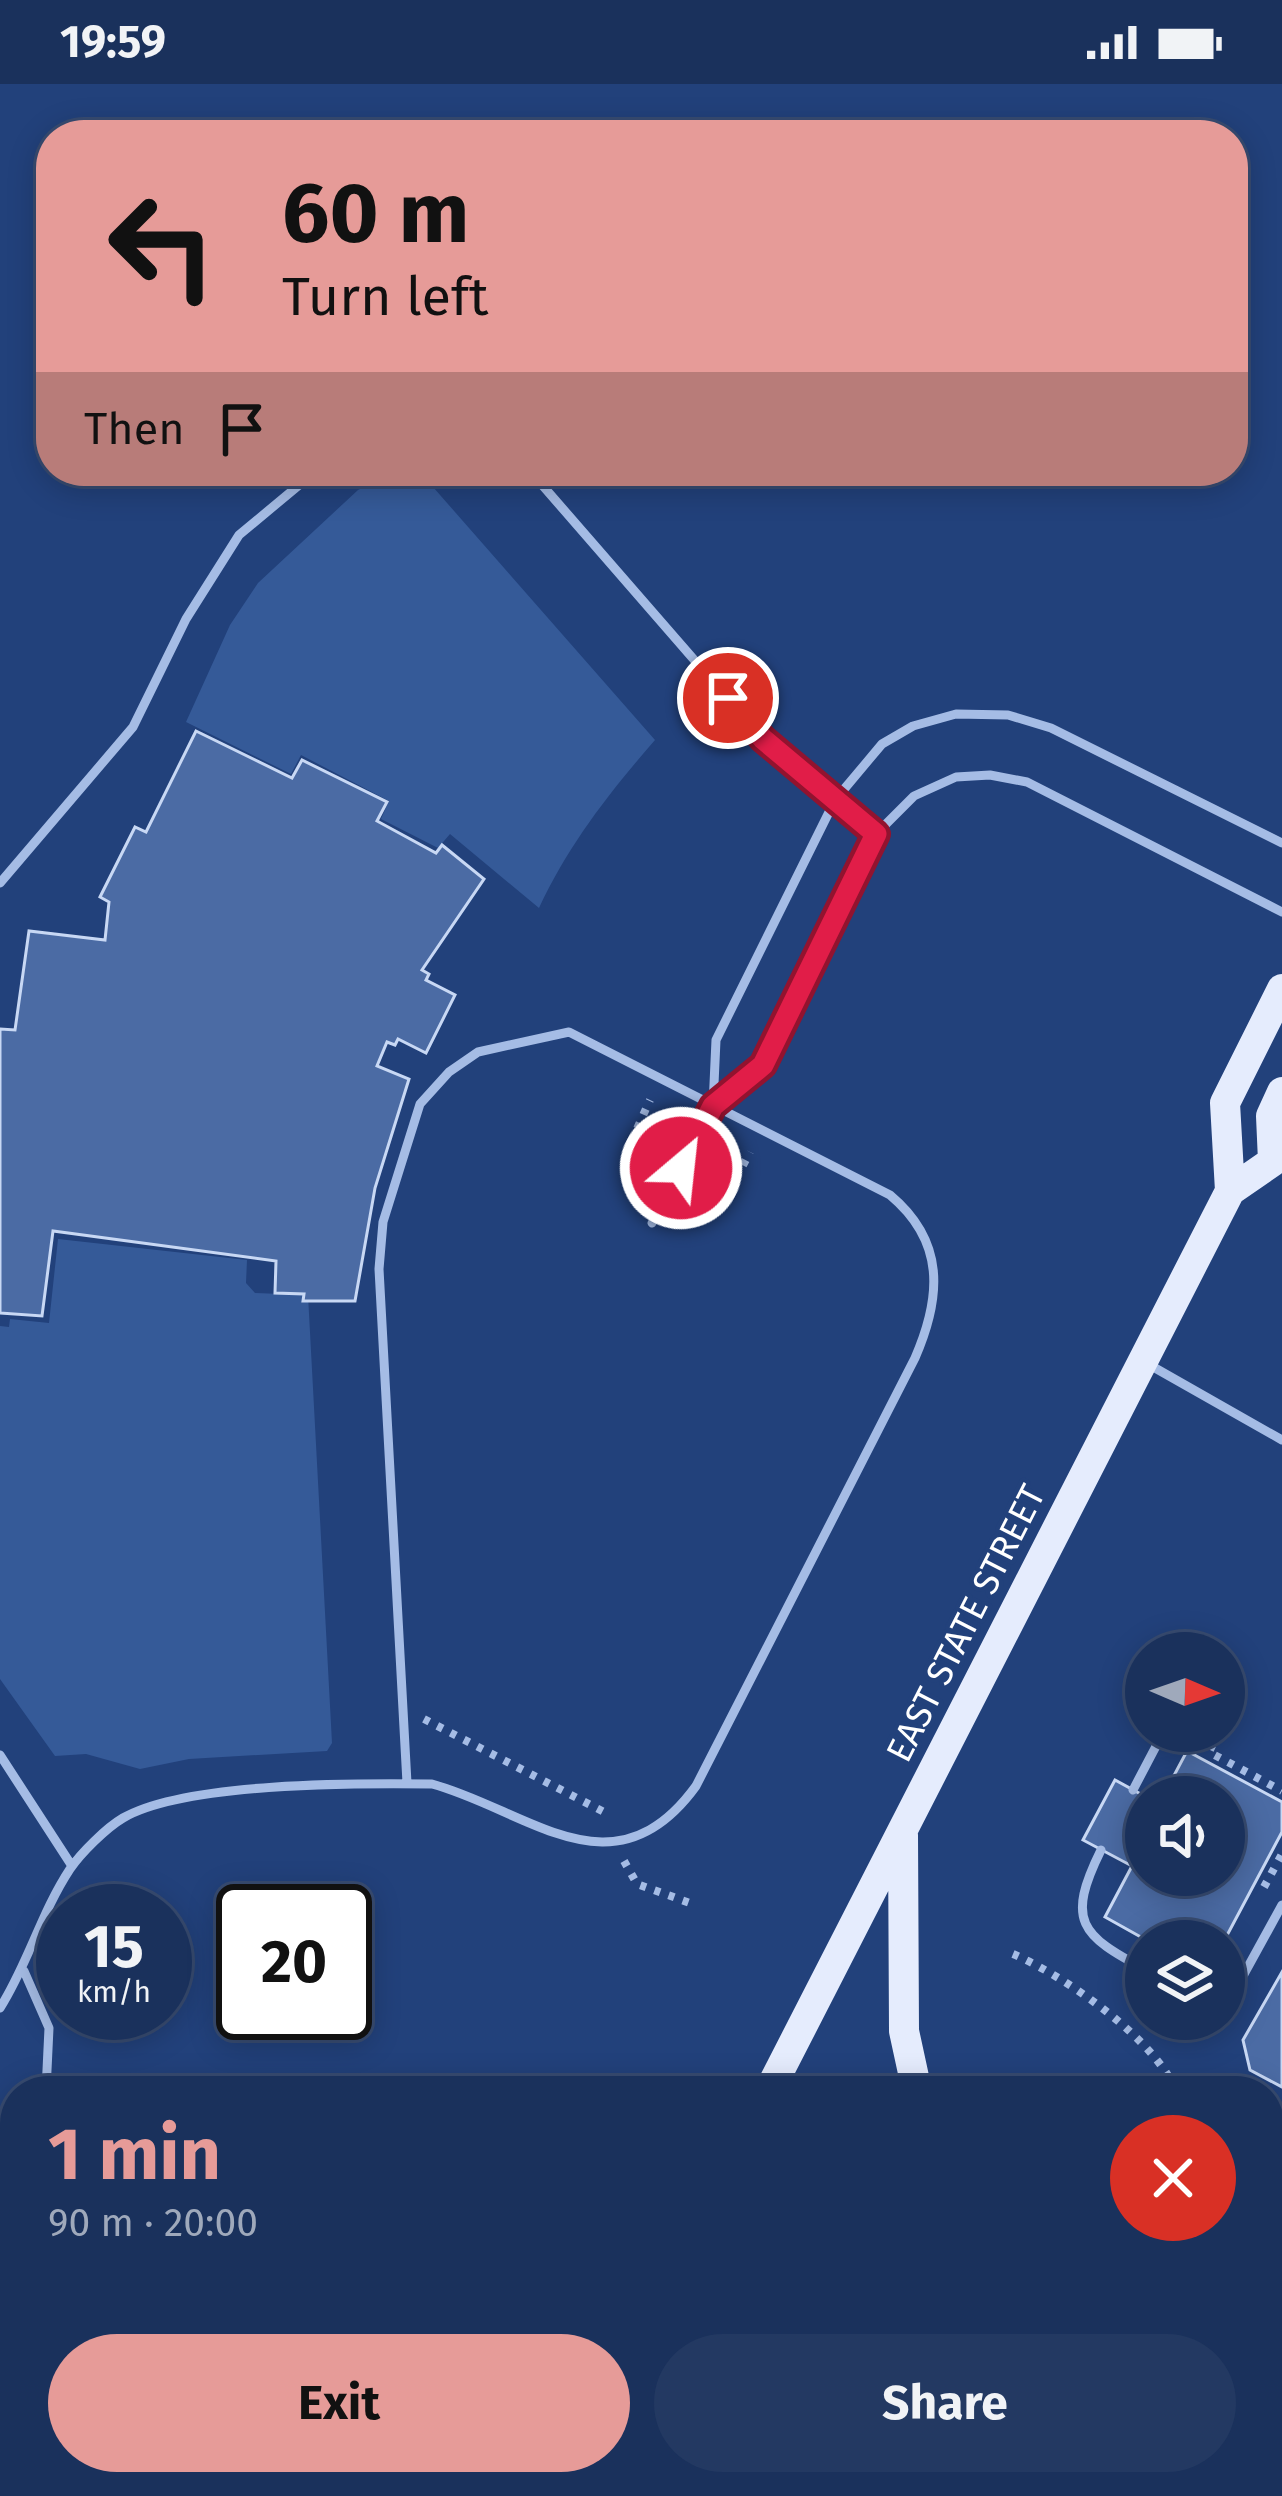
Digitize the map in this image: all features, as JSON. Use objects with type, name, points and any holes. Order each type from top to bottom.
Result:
[{"type":"main road","points":[[1230,1190],[1225,1103],[1282,989]]},
{"type":"main road","points":[[1278,1158],[1270,1116],[1282,1092]]},
{"type":"main road","name":"EAST STATE STREET","points":[[777,2076],[1230,1190],[1278,1158]]},
{"type":"main road","points":[[903,1829],[904,2031],[913,2076]]},
{"type":"lane","points":[[0,883],[133,727],[186,619],[239,535],[298,486]]},
{"type":"lane","points":[[543,486],[763,739],[876,834]]},
{"type":"lane","points":[[713,1106],[716,1040],[835,800],[882,744],[914,726],[956,714],[1008,715],[1051,728],[1282,843]]},
{"type":"lane","points":[[652,1223],[713,1106],[763,1065],[876,834],[914,796],[956,777],[990,775],[1027,782],[1282,912]]},
{"type":"lane","points":[[0,2008],[24,1971],[72,1866],[120,1819],[155,1805],[198,1795],[407,1784],[462,1792],[558,1838],[591,1844],[620,1840],[677,1813],[696,1786],[915,1358],[933,1317],[935,1283],[917,1217],[890,1195],[569,1032],[478,1052],[448,1072],[420,1104],[407,1132],[383,1222],[381,1355],[407,1784]]},
{"type":"lane","points":[[1143,1361],[1282,1440]]},
{"type":"lane","points":[[0,1755],[72,1866]]},
{"type":"lane","points":[[1101,1850],[1082,1888],[1081,1916],[1095,1942],[1125,1958]]},
{"type":"lane","points":[[1245,1971],[1282,1905]]},
{"type":"lane","points":[[24,1971],[50,2028],[47,2076]]},
{"type":"path","points":[[631,1142],[650,1100]]},
{"type":"path","points":[[729,1192],[750,1152]]},
{"type":"path","points":[[422,1718],[615,1817]]},
{"type":"path","points":[[1209,1752],[1282,1791]]},
{"type":"path","points":[[624,1860],[637,1884],[690,1903]]},
{"type":"path","points":[[1013,1954],[1049,1971],[1157,2056],[1168,2076]]},
{"type":"shaded area","points":[[432,486],[655,740],[591,820],[539,908],[450,834],[438,848],[381,819],[389,801],[301,755],[291,774],[186,722],[230,625],[258,583],[358,490]]},
{"type":"shaded area","points":[[58,1239],[247,1260],[246,1283],[255,1293],[308,1295],[332,1743],[327,1751],[189,1759],[140,1769],[86,1754],[55,1756],[0,1679],[0,1326],[9,1327],[10,1319],[49,1323]]},
{"type":"building","points":[[196,731],[292,778],[302,760],[387,802],[377,821],[436,853],[442,845],[484,879],[422,970],[429,974],[426,980],[455,995],[426,1053],[398,1039],[395,1045],[387,1042],[377,1066],[409,1079],[375,1188],[355,1301],[303,1301],[304,1294],[275,1293],[276,1261],[53,1231],[42,1316],[0,1313],[0,1029],[15,1030],[29,931],[105,940],[109,902],[100,897],[135,827],[146,832]]},
{"type":"building","points":[[1189,1752],[1234,1776],[1174,1776]]},
{"type":"building","points":[[1115,1780],[1125,1785],[1125,1862],[1083,1840]]},
{"type":"building","points":[[1245,1782],[1282,1802],[1282,1832],[1235,1920],[1125,1920],[1125,1928],[1105,1917],[1125,1879],[1125,1896],[1245,1896]]},
{"type":"building","points":[[1282,1972],[1282,2076],[1261,2076],[1250,2070],[1243,2040]]},
{"type":"route","points":[[681,1168],[713,1106],[763,1065],[876,834],[763,739],[728,698]]}]
